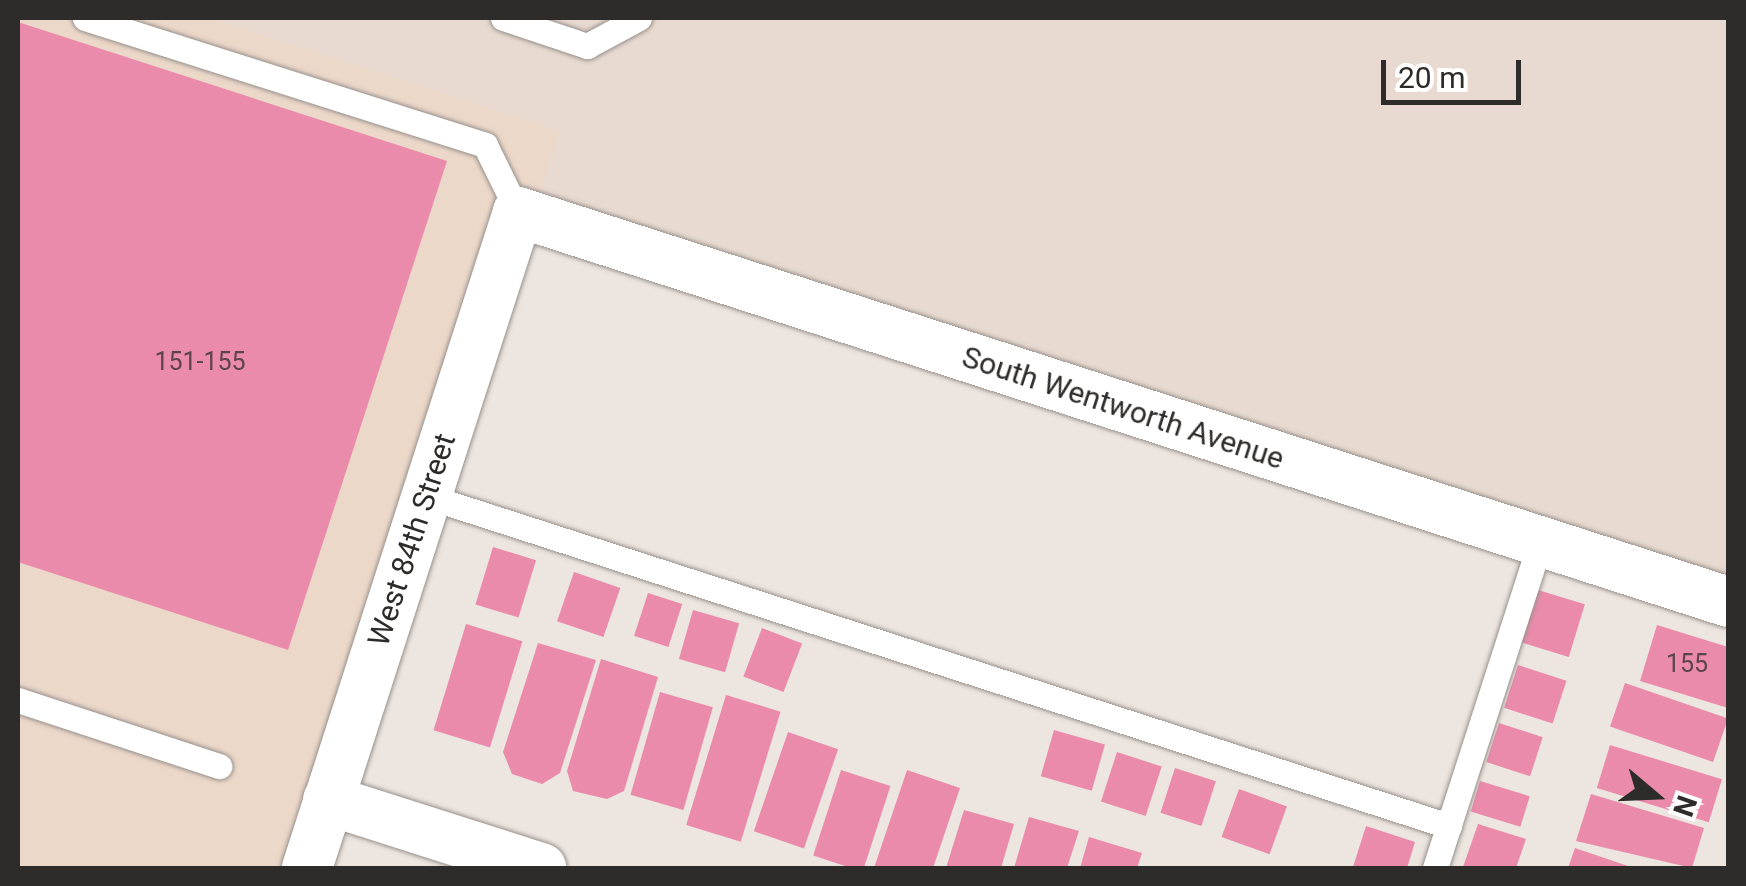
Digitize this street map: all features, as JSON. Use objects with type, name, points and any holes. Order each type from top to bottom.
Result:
[{"type":"street","name":"West 84th Street","points":[[307,868],[518,212]]},
{"type":"street","name":"South Wentworth Avenue","points":[[518,212],[1728,602]]},
{"type":"street","points":[[328,800],[541,868]]},
{"type":"lane","points":[[85,18],[486,144],[518,212]]},
{"type":"lane","points":[[503,18],[586,46],[639,18]]},
{"type":"lane","points":[[426,496],[1449,826]]},
{"type":"lane","points":[[1435,868],[1540,542]]},
{"type":"lane","points":[[18,700],[219,766]]},
{"type":"shaded area","points":[[18,18],[210,18],[560,131],[323,868],[18,868]]},
{"type":"shaded area","points":[[210,18],[1728,18],[1728,579],[538,196],[559,131]]},
{"type":"building","points":[[18,22],[447,161],[288,650],[18,562]]},
{"type":"building","points":[[493,547],[536,560],[518,618],[475,604]]},
{"type":"building","points":[[574,572],[620,588],[603,637],[557,621]]},
{"type":"building","points":[[1538,590],[1585,604],[1569,657],[1522,643]]},
{"type":"building","points":[[648,593],[682,604],[668,647],[634,636]]},
{"type":"building","points":[[693,610],[739,623],[725,672],[679,659]]},
{"type":"building","points":[[466,624],[522,641],[490,747],[434,730]]},
{"type":"building","points":[[1657,625],[1728,647],[1728,708],[1640,681]]},
{"type":"building","points":[[762,628],[802,643],[784,692],[743,677]]},
{"type":"building","points":[[538,643],[596,660],[560,773],[542,784],[512,774],[503,752]]},
{"type":"building","points":[[601,659],[658,677],[624,791],[607,799],[573,791],[567,771]]},
{"type":"building","points":[[1518,665],[1567,681],[1553,724],[1504,708]]},
{"type":"building","points":[[1625,683],[1728,718],[1713,762],[1610,726]]},
{"type":"building","points":[[660,692],[713,707],[683,810],[631,795]]},
{"type":"building","points":[[726,695],[781,712],[741,842],[686,825]]},
{"type":"building","points":[[1499,723],[1543,737],[1530,776],[1486,762]]},
{"type":"building","points":[[1054,730],[1105,745],[1092,791],[1041,776]]},
{"type":"building","points":[[788,732],[838,749],[804,849],[754,831]]},
{"type":"building","points":[[1610,745],[1722,779],[1709,822],[1597,788]]},
{"type":"building","points":[[1117,752],[1162,767],[1146,816],[1101,801]]},
{"type":"building","points":[[1175,768],[1216,781],[1201,826],[1160,813]]},
{"type":"building","points":[[841,770],[890,786],[864,868],[813,856]]},
{"type":"building","points":[[907,770],[960,788],[933,868],[874,868]]},
{"type":"building","points":[[1480,781],[1530,796],[1520,827],[1471,812]]},
{"type":"building","points":[[1239,789],[1287,806],[1269,854],[1222,837]]},
{"type":"building","points":[[1591,794],[1704,828],[1692,868],[1576,841]]},
{"type":"building","points":[[964,810],[1014,824],[1001,868],[946,868]]},
{"type":"building","points":[[1029,817],[1079,831],[1067,868],[1014,868]]},
{"type":"building","points":[[1478,824],[1526,839],[1516,868],[1463,867]]},
{"type":"building","points":[[1366,826],[1415,842],[1407,868],[1353,867]]},
{"type":"building","points":[[1089,837],[1142,853],[1137,868],[1080,868]]},
{"type":"building","points":[[1575,848],[1634,868],[1568,868]]}]
